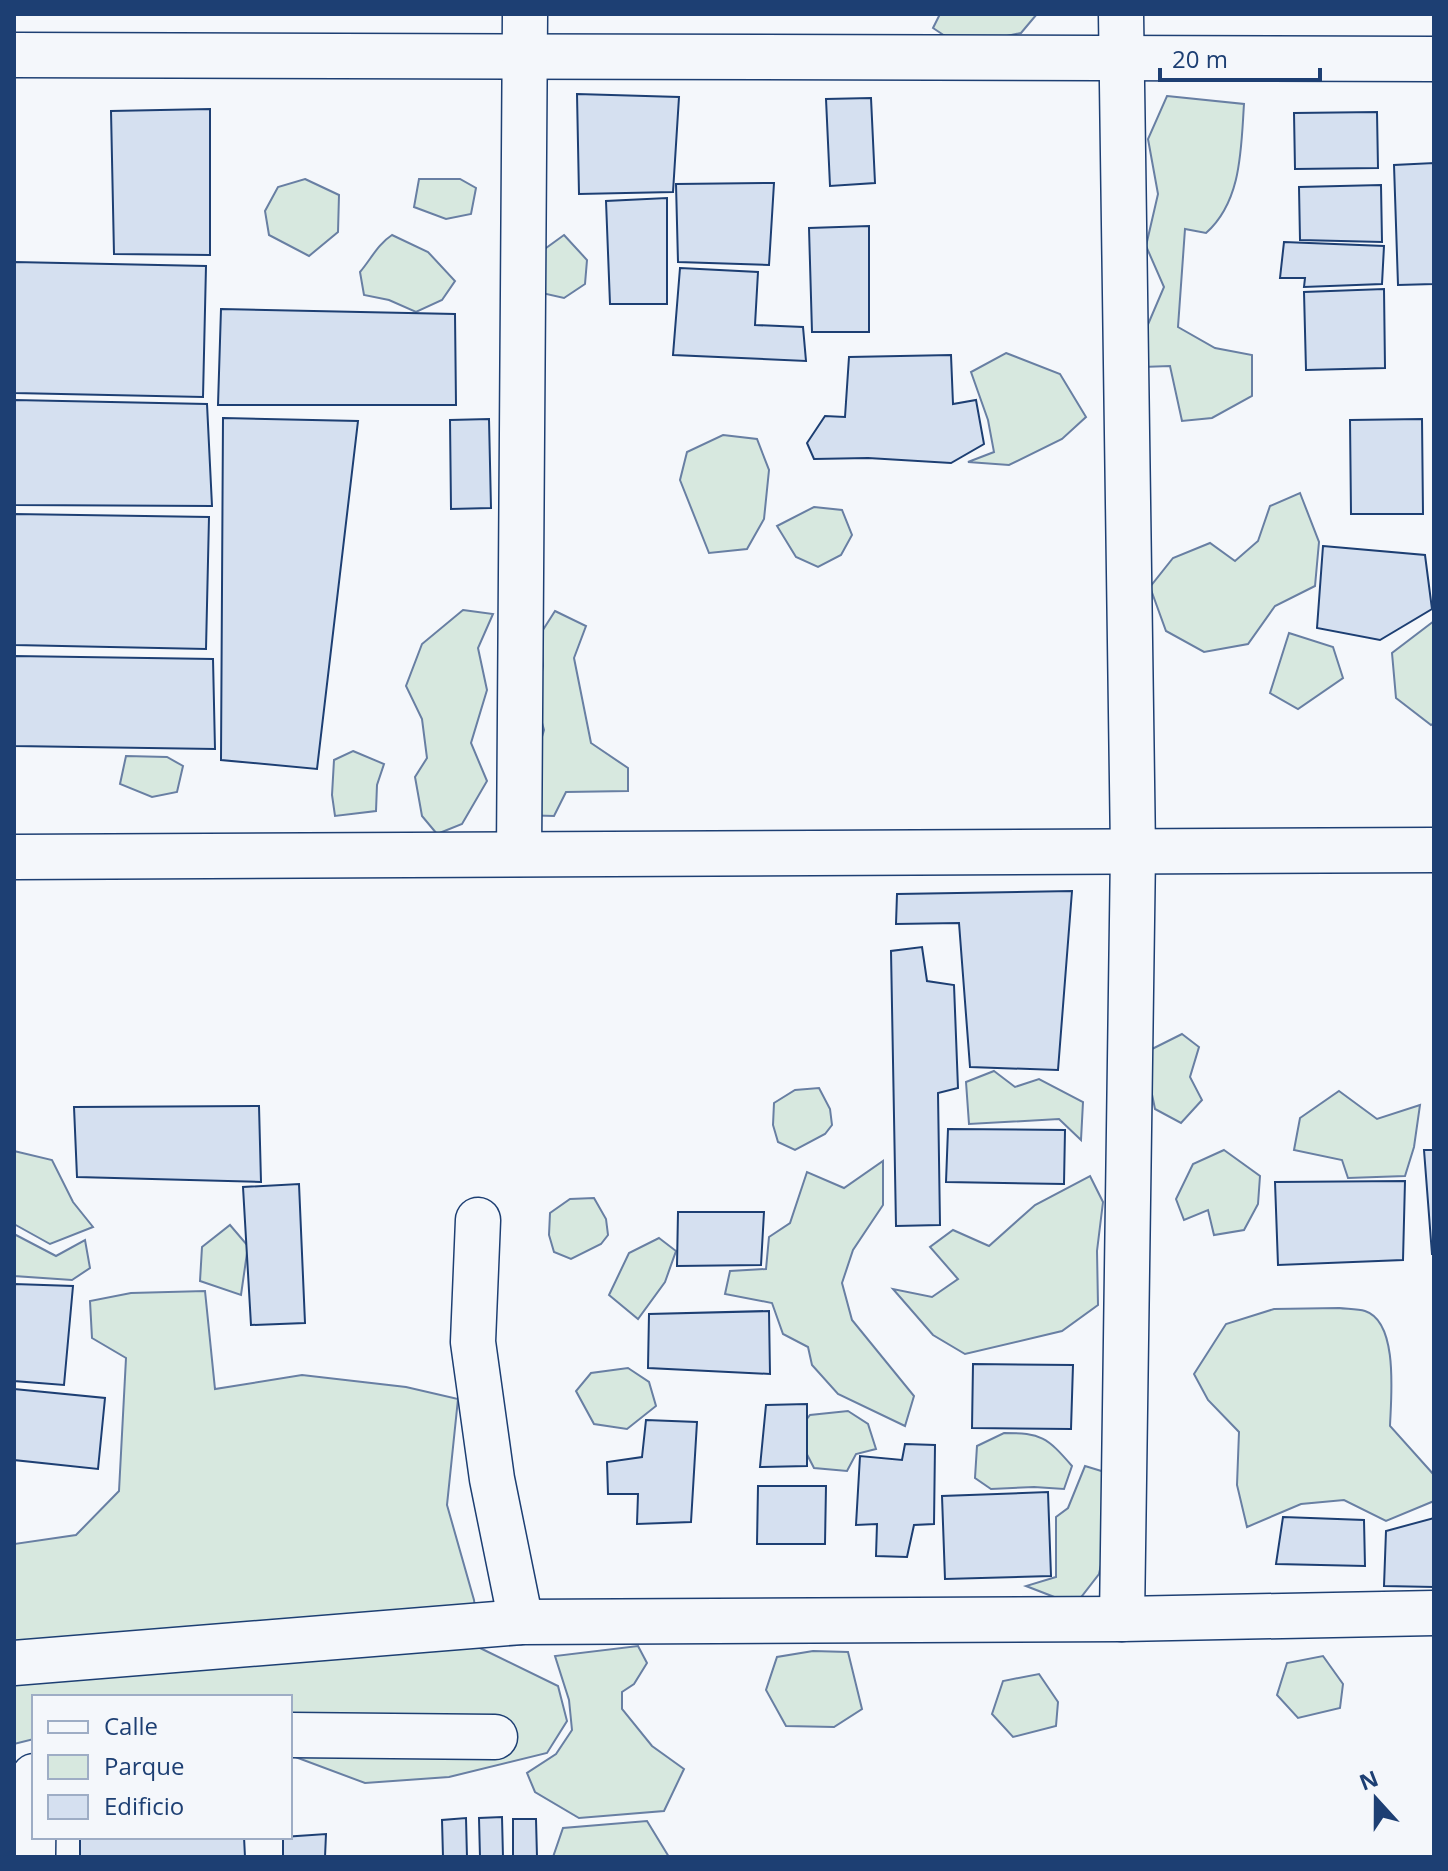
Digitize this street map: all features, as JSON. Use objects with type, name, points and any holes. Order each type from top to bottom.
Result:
[{"type":"street","points":[[1121,14],[1133,851],[1122,1619]]},
{"type":"street","points":[[519,854],[526,35]]},
{"type":"street","points":[[14,55],[526,35],[1120,60],[1434,59]]},
{"type":"street","points":[[14,857],[1434,850]]},
{"type":"street","points":[[478,1220],[473,1342],[492,1479],[521,1622]]},
{"type":"street","points":[[14,1663],[521,1622],[1122,1619],[1434,1613]]},
{"type":"street","points":[[292,1735],[495,1737]]},
{"type":"green space","points":[[940,14],[1037,14],[1021,33],[960,46],[933,28]]},
{"type":"green space","points":[[1167,96],[1244,104],[1237,173],[1227,206],[1206,233],[1185,229],[1178,327],[1215,348],[1252,355],[1252,396],[1212,418],[1182,421],[1170,366],[1142,367],[1146,329],[1164,287],[1146,246],[1158,194],[1148,139]]},
{"type":"green space","points":[[305,179],[339,195],[338,232],[309,256],[269,235],[265,211],[278,187]]},
{"type":"green space","points":[[419,179],[460,179],[476,188],[471,214],[446,219],[414,207]]},
{"type":"green space","points":[[392,235],[428,252],[455,281],[442,300],[416,312],[389,300],[364,295],[360,272]]},
{"type":"green space","points":[[564,235],[587,260],[585,284],[564,298],[533,291],[535,256]]},
{"type":"green space","points":[[1006,353],[1060,374],[1086,417],[1062,439],[1009,465],[968,462],[994,452],[988,420],[971,372]]},
{"type":"green space","points":[[723,435],[757,439],[769,470],[764,519],[747,549],[709,553],[680,480],[687,452]]},
{"type":"green space","points":[[1300,493],[1319,542],[1315,586],[1275,606],[1248,644],[1204,652],[1166,631],[1150,587],[1173,558],[1210,543],[1235,561],[1258,541],[1270,506]]},
{"type":"green space","points":[[814,507],[842,510],[852,535],[841,555],[818,567],[796,557],[777,526]]},
{"type":"green space","points":[[463,610],[493,614],[478,648],[487,690],[471,743],[487,781],[462,824],[437,834],[422,816],[415,777],[427,758],[422,719],[406,686],[422,644]]},
{"type":"green space","points":[[555,611],[586,626],[574,658],[591,743],[628,768],[628,791],[566,792],[554,816],[519,815],[544,730],[536,701],[543,666],[541,633]]},
{"type":"green space","points":[[1434,621],[1434,723],[1431,725],[1396,698],[1392,653]]},
{"type":"green space","points":[[1289,633],[1333,647],[1343,678],[1298,709],[1270,693]]},
{"type":"green space","points":[[353,751],[384,764],[377,785],[376,811],[335,816],[332,795],[334,760]]},
{"type":"green space","points":[[126,756],[167,757],[183,766],[177,792],[152,797],[120,784]]},
{"type":"green space","points":[[1182,1034],[1199,1047],[1190,1077],[1202,1100],[1181,1123],[1155,1109],[1147,1070],[1152,1049]]},
{"type":"green space","points":[[994,1071],[1015,1087],[1039,1079],[1083,1102],[1081,1140],[1059,1119],[969,1124],[966,1082]]},
{"type":"green space","points":[[819,1088],[830,1109],[832,1125],[825,1134],[795,1150],[778,1142],[773,1125],[774,1103],[795,1090]]},
{"type":"green space","points":[[1339,1091],[1377,1119],[1420,1105],[1414,1147],[1405,1176],[1348,1178],[1342,1160],[1294,1150],[1300,1118]]},
{"type":"green space","points":[[1224,1150],[1260,1176],[1258,1204],[1244,1230],[1214,1235],[1208,1210],[1184,1220],[1176,1199],[1193,1164]]},
{"type":"green space","points":[[14,1151],[52,1160],[73,1202],[93,1227],[50,1244],[14,1224]]},
{"type":"green space","points":[[883,1161],[883,1205],[853,1250],[842,1283],[852,1320],[914,1396],[905,1426],[838,1394],[812,1365],[808,1347],[783,1334],[772,1303],[725,1294],[730,1271],[766,1269],[769,1237],[790,1223],[807,1172],[844,1188]]},
{"type":"green space","points":[[1090,1176],[1103,1202],[1097,1251],[1098,1305],[1062,1331],[965,1354],[933,1335],[893,1289],[932,1297],[958,1279],[930,1247],[953,1230],[989,1246],[1035,1205]]},
{"type":"green space","points":[[594,1198],[606,1219],[608,1235],[601,1244],[571,1259],[554,1252],[549,1235],[550,1213],[570,1199]]},
{"type":"green space","points":[[230,1225],[248,1246],[241,1295],[200,1281],[202,1247]]},
{"type":"green space","points":[[14,1234],[56,1256],[85,1240],[90,1268],[72,1280],[14,1276]]},
{"type":"green space","points":[[659,1238],[676,1251],[665,1282],[638,1319],[609,1295],[629,1253]]},
{"type":"green space","points":[[205,1291],[215,1389],[302,1375],[406,1387],[458,1399],[447,1505],[474,1600],[480,1648],[558,1686],[567,1721],[547,1753],[449,1777],[365,1783],[292,1756],[292,1695],[32,1695],[32,1740],[14,1744],[14,1544],[76,1535],[119,1491],[126,1358],[92,1338],[90,1301],[131,1293]]},
{"type":"green space","points":[[1339,1308],[1365,1311],[1376,1318],[1383,1330],[1391,1362],[1390,1426],[1434,1475],[1434,1501],[1386,1521],[1344,1500],[1301,1504],[1247,1527],[1237,1485],[1239,1432],[1208,1400],[1194,1374],[1226,1324],[1274,1309]]},
{"type":"green space","points":[[628,1368],[649,1382],[656,1406],[627,1429],[594,1424],[576,1391],[591,1373]]},
{"type":"green space","points":[[848,1411],[868,1424],[876,1449],[856,1454],[847,1471],[814,1468],[796,1433],[810,1415]]},
{"type":"green space","points":[[1004,1433],[1035,1436],[1056,1449],[1072,1466],[1064,1489],[991,1489],[975,1478],[977,1446]]},
{"type":"green space","points":[[1085,1466],[1121,1477],[1099,1574],[1075,1605],[1026,1586],[1056,1577],[1056,1517],[1068,1508]]},
{"type":"green space","points":[[638,1646],[647,1663],[634,1684],[622,1692],[622,1709],[652,1746],[684,1769],[664,1811],[579,1818],[535,1792],[527,1773],[556,1754],[572,1730],[569,1700],[555,1656]]},
{"type":"green space","points":[[813,1651],[848,1652],[862,1709],[834,1727],[786,1726],[766,1690],[777,1657]]},
{"type":"green space","points":[[1323,1656],[1343,1684],[1340,1708],[1298,1718],[1277,1695],[1287,1663]]},
{"type":"green space","points":[[1039,1674],[1058,1702],[1056,1726],[1013,1737],[992,1714],[1003,1681]]},
{"type":"green space","points":[[647,1821],[669,1857],[553,1857],[563,1828]]},
{"type":"building","points":[[577,94],[679,97],[673,192],[579,194]]},
{"type":"building","points":[[871,98],[875,183],[830,186],[826,99]]},
{"type":"building","points":[[210,109],[210,255],[114,254],[111,111]]},
{"type":"building","points":[[1377,112],[1378,168],[1295,169],[1294,113]]},
{"type":"building","points":[[1434,163],[1434,284],[1398,285],[1394,165]]},
{"type":"building","points":[[774,183],[769,265],[678,262],[676,184]]},
{"type":"building","points":[[1381,185],[1382,242],[1300,240],[1299,187]]},
{"type":"building","points":[[667,198],[667,304],[610,304],[606,201]]},
{"type":"building","points":[[869,226],[869,332],[812,332],[809,228]]},
{"type":"building","points":[[1284,242],[1384,246],[1382,284],[1304,287],[1305,278],[1280,278]]},
{"type":"building","points":[[14,262],[206,266],[203,397],[14,393]]},
{"type":"building","points":[[680,268],[758,272],[755,325],[803,327],[806,361],[673,355]]},
{"type":"building","points":[[1384,289],[1385,368],[1306,370],[1304,292]]},
{"type":"building","points":[[221,309],[455,314],[456,405],[218,405]]},
{"type":"building","points":[[951,355],[953,404],[976,400],[984,444],[951,463],[868,458],[814,459],[807,443],[825,416],[845,417],[849,357]]},
{"type":"building","points":[[14,400],[207,404],[212,506],[14,505]]},
{"type":"building","points":[[223,418],[358,421],[317,769],[221,760]]},
{"type":"building","points":[[489,419],[491,508],[451,509],[450,420]]},
{"type":"building","points":[[1422,419],[1423,514],[1351,514],[1350,420]]},
{"type":"building","points":[[14,514],[209,517],[206,649],[14,645]]},
{"type":"building","points":[[1323,546],[1425,555],[1432,609],[1380,640],[1317,628]]},
{"type":"building","points":[[14,656],[213,659],[215,749],[14,746]]},
{"type":"building","points":[[1072,891],[1058,1070],[970,1067],[959,923],[896,924],[897,894]]},
{"type":"building","points":[[922,947],[927,981],[954,985],[958,1088],[938,1093],[940,1225],[896,1226],[891,951]]},
{"type":"building","points":[[259,1106],[261,1182],[77,1177],[74,1107]]},
{"type":"building","points":[[948,1129],[1065,1130],[1064,1184],[946,1182]]},
{"type":"building","points":[[1424,1150],[1434,1150],[1434,1254],[1432,1254]]},
{"type":"building","points":[[1405,1181],[1403,1260],[1278,1265],[1275,1182]]},
{"type":"building","points":[[299,1184],[305,1323],[251,1325],[243,1187]]},
{"type":"building","points":[[678,1212],[764,1212],[761,1265],[677,1266]]},
{"type":"building","points":[[14,1284],[73,1286],[64,1385],[14,1381]]},
{"type":"building","points":[[769,1311],[770,1374],[648,1368],[649,1314]]},
{"type":"building","points":[[973,1364],[1073,1365],[1071,1429],[972,1428]]},
{"type":"building","points":[[14,1389],[105,1398],[98,1469],[14,1460]]},
{"type":"building","points":[[807,1404],[807,1466],[760,1467],[766,1405]]},
{"type":"building","points":[[646,1420],[697,1422],[691,1522],[637,1524],[638,1494],[608,1494],[607,1462],[642,1457]]},
{"type":"building","points":[[905,1444],[935,1445],[934,1524],[914,1525],[907,1557],[876,1556],[877,1524],[856,1525],[860,1456],[902,1460]]},
{"type":"building","points":[[758,1486],[826,1486],[825,1544],[757,1544]]},
{"type":"building","points":[[1048,1492],[1051,1576],[945,1579],[942,1496]]},
{"type":"building","points":[[1283,1517],[1364,1520],[1365,1566],[1276,1564]]},
{"type":"building","points":[[1434,1518],[1434,1587],[1384,1586],[1386,1531]]},
{"type":"building","points":[[502,1817],[503,1857],[480,1857],[479,1818]]},
{"type":"building","points":[[466,1818],[467,1857],[443,1857],[442,1820]]},
{"type":"building","points":[[513,1819],[536,1819],[537,1857],[513,1857]]},
{"type":"building","points":[[326,1834],[325,1857],[283,1857],[283,1839],[292,1839],[292,1836]]},
{"type":"building","points":[[80,1839],[244,1839],[245,1857],[80,1857]]}]
